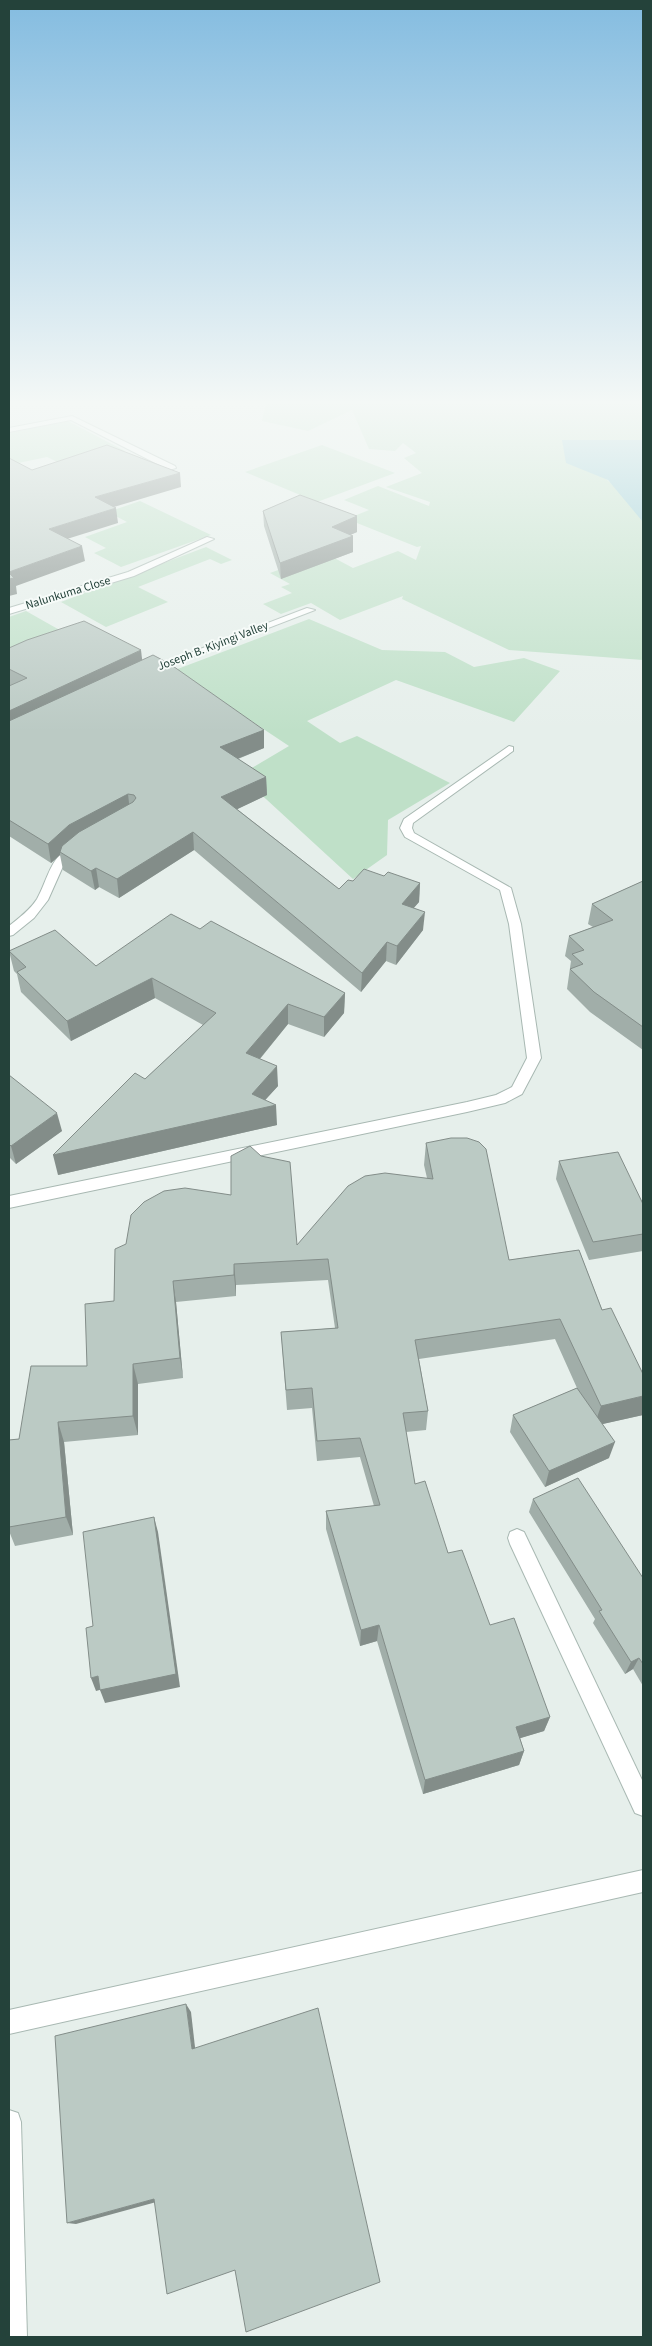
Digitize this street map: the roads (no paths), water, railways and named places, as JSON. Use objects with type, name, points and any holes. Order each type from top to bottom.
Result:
[{"type":"street","name":"Nalunkuma Close","points":[[9,611],[131,574],[210,539]]},
{"type":"street","name":"Joseph B. Kiyingi Valley","points":[[135,677],[162,664],[310,610]]},
{"type":"street","points":[[9,1202],[467,1107],[500,1099],[517,1090],[534,1058],[515,924],[506,888],[409,835],[406,828],[408,821],[509,749]]},
{"type":"street","points":[[9,932],[30,915],[42,900],[59,862],[85,843]]},
{"type":"street","points":[[517,1538],[643,1805]]},
{"type":"street","points":[[9,2022],[643,1881]]},
{"type":"street","points":[[9,2122],[14,2337]]},
{"type":"water","points":[[636,513],[643,513],[643,522]]}]
